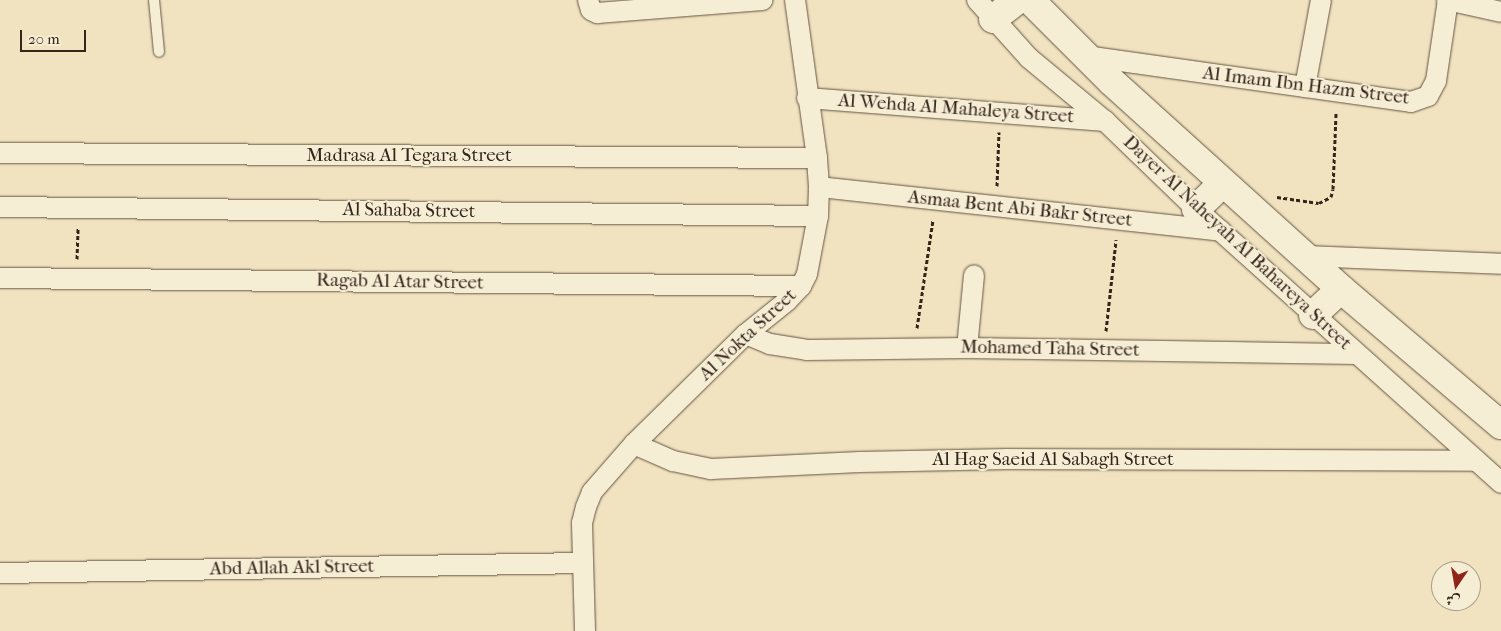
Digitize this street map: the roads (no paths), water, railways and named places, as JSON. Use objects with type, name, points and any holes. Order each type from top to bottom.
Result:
[{"type":"street","points":[[588,0],[591,10],[597,13],[762,0]]},
{"type":"street","name":"Al Nokta Street","points":[[585,631],[582,523],[589,499],[602,478],[634,444],[746,334],[787,301],[800,286],[809,267],[818,216],[819,187],[817,158],[794,0]]},
{"type":"street","points":[[985,9],[1017,0]]},
{"type":"street","name":"Dayer Al Naheyah Al Bahareya Street","points":[[1030,0],[1086,56],[1341,289],[1501,425]]},
{"type":"street","points":[[1305,87],[1321,0]]},
{"type":"street","points":[[1448,0],[1501,12]]},
{"type":"street","name":"Al Imam Ibn Hazm Street","points":[[1086,56],[1411,102],[1428,96],[1436,81],[1448,0]]},
{"type":"street","name":"Dayer Al Naheyah Al Bahareya Street","points":[[985,9],[1029,58],[1106,120],[1196,209],[1501,482]]},
{"type":"street","name":"Al Wehda Al Mahaleya Street","points":[[808,98],[1106,120]]},
{"type":"street","name":"Madrasa Al Tegara Street","points":[[0,154],[817,158]]},
{"type":"street","points":[[1196,209],[1223,182]]},
{"type":"street","name":"Asmaa Bent Abi Bakr Street","points":[[819,187],[1221,231]]},
{"type":"street","name":"Al Sahaba Street","points":[[0,207],[818,216]]},
{"type":"street","points":[[1305,256],[1501,264]]},
{"type":"street","points":[[967,348],[974,275]]},
{"type":"street","name":"Ragab Al Atar Street","points":[[0,278],[800,286]]},
{"type":"street","points":[[1313,315],[1341,289]]},
{"type":"street","name":"Mohamed Taha Street","points":[[746,334],[770,344],[794,349],[1104,349],[1357,354]]},
{"type":"street","name":"Al Hag Saeid Al Sabagh Street","points":[[634,444],[673,461],[711,470],[860,462],[1008,459],[1476,461]]},
{"type":"street","name":"Abd Allah Akl Street","points":[[0,573],[584,563]]},
{"type":"lane","points":[[154,0],[159,52]]}]
